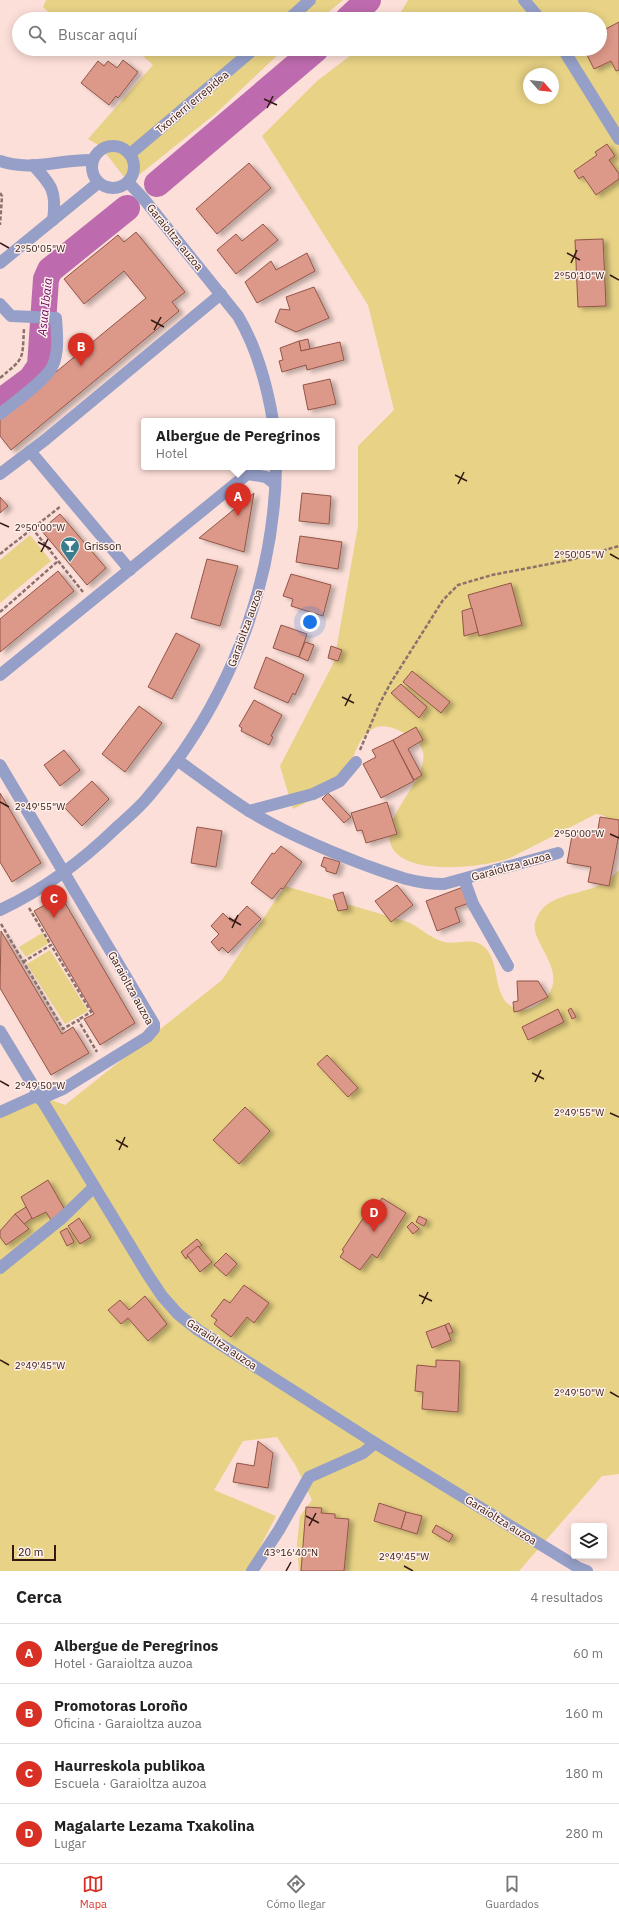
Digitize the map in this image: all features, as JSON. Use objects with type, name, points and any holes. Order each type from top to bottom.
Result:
[{"type":"street","points":[[297,12],[310,0]]},
{"type":"street","points":[[524,0],[534,12]]},
{"type":"street","name":"Txorierri errepidea","points":[[130,154],[246,56]]},
{"type":"street","points":[[567,56],[619,139]]},
{"type":"street","points":[[114,146],[123,148],[130,154],[134,168],[128,182],[121,187],[113,188],[105,187],[98,183],[93,176],[91,168],[92,160],[97,152],[105,147],[114,146]]},
{"type":"street","points":[[0,161],[12,166],[34,166],[58,161],[92,160]]},
{"type":"street","points":[[34,166],[47,180],[54,192],[56,204],[53,220]]},
{"type":"street","name":"Garaioltza auzoa","points":[[128,182],[143,198],[221,294],[247,332],[263,375],[272,418]]},
{"type":"street","points":[[0,263],[98,183]]},
{"type":"street","points":[[0,474],[221,294]]},
{"type":"street","points":[[0,304],[11,316],[24,318],[56,318],[57,336],[56,356],[50,371],[0,414]]},
{"type":"street","points":[[30,451],[130,570]]},
{"type":"street","points":[[0,675],[252,470],[266,477],[275,484]]},
{"type":"street","name":"Garaioltza auzoa","points":[[0,910],[46,885],[64,872],[100,843],[148,798],[177,760],[210,710],[233,664],[252,615],[264,570],[273,519],[276,470]]},
{"type":"street","name":"Garaioltza auzoa","points":[[177,760],[249,811],[335,854],[403,879],[425,884],[444,884],[558,853]]},
{"type":"street","points":[[249,811],[313,794],[340,781],[356,762]]},
{"type":"street","name":"Garaioltza auzoa","points":[[0,766],[154,1024],[154,1029],[147,1037],[63,1089],[0,1112]]},
{"type":"street","name":"Garaioltza auzoa","points":[[464,879],[473,904],[508,966]]},
{"type":"street","name":"Garaioltza auzoa","points":[[0,1031],[162,1296],[178,1314],[220,1345],[375,1443],[579,1568],[587,1571]]},
{"type":"street","points":[[0,1268],[62,1218],[94,1187]]},
{"type":"street","points":[[252,1571],[279,1530],[309,1477],[363,1453],[375,1443]]},
{"type":"path","points":[[0,192],[2,196],[0,225]]},
{"type":"path","points":[[0,378],[20,362],[22,357],[24,318]]},
{"type":"path","points":[[0,554],[61,506]]},
{"type":"path","points":[[32,528],[85,594]]},
{"type":"path","points":[[356,762],[379,705],[390,684],[443,600],[458,586],[492,575],[570,560],[619,546]]},
{"type":"path","points":[[0,612],[58,561]]},
{"type":"path","points":[[1,924],[63,1028],[78,1020],[91,1012],[29,908]]},
{"type":"path","points":[[24,962],[51,945]]},
{"type":"path","points":[[78,1020],[97,1053]]},
{"type":"shaded area","points":[[46,0],[343,0],[328,12],[48,12],[43,7]]},
{"type":"shaded area","points":[[408,0],[619,0],[619,832],[607,817],[596,814],[510,858],[497,862],[458,867],[436,867],[416,864],[401,857],[391,846],[390,829],[394,817],[417,779],[422,766],[423,754],[419,744],[408,735],[397,729],[385,726],[377,727],[364,736],[346,772],[337,783],[325,792],[293,809],[280,766],[334,662],[358,526],[358,446],[394,410],[368,305],[262,136],[317,81],[350,56],[607,56],[607,12],[401,12]]},
{"type":"shaded area","points":[[143,56],[277,56],[215,114],[129,183],[100,146],[88,139],[153,65]]},
{"type":"shaded area","points":[[30,535],[51,561],[0,603],[0,560]]},
{"type":"shaded area","points":[[619,870],[619,1474],[602,1476],[519,1571],[299,1571],[297,1544],[300,1516],[312,1500],[296,1466],[277,1437],[243,1441],[214,1490],[276,1516],[248,1571],[0,1571],[0,1113],[32,1093],[65,1105],[222,980],[285,886],[405,921],[435,939],[444,942],[476,942],[480,944],[487,950],[492,959],[499,988],[503,997],[509,1004],[518,1009],[524,1010],[532,1008],[540,1003],[550,993],[553,982],[549,961],[535,931],[535,923],[539,913],[545,906],[553,901],[600,885]]},
{"type":"shaded area","points":[[42,933],[49,943],[26,957],[19,947]]},
{"type":"shaded area","points":[[50,950],[88,1011],[65,1024],[27,964]]},
{"type":"building","points":[[619,22],[619,70],[616,71],[611,61],[594,69],[588,56],[607,56],[607,28]]},
{"type":"building","points":[[123,60],[138,72],[118,98],[116,96],[109,105],[81,83],[98,61],[104,66],[108,61],[117,68]]},
{"type":"building","points":[[607,144],[615,156],[609,160],[619,174],[619,179],[596,195],[583,176],[579,179],[574,171],[597,155],[595,152]]},
{"type":"building","points":[[249,163],[271,188],[217,234],[196,209]]},
{"type":"building","points":[[263,224],[278,240],[236,274],[217,250],[236,234],[242,241]]},
{"type":"building","points":[[136,232],[185,292],[172,302],[179,311],[11,450],[0,436],[0,418],[146,298],[124,271],[84,304],[64,279],[118,235],[124,242]]},
{"type":"building","points":[[603,239],[606,306],[578,307],[575,240]]},
{"type":"building","points":[[307,253],[315,271],[257,303],[245,282],[271,261],[276,270]]},
{"type":"building","points":[[314,287],[329,318],[296,332],[275,322],[280,309],[290,310],[286,297]]},
{"type":"building","points":[[308,339],[310,349],[301,351],[299,341]]},
{"type":"building","points":[[299,341],[301,351],[340,342],[344,360],[307,370],[306,365],[282,372],[279,361],[283,360],[280,348]]},
{"type":"building","points":[[330,379],[336,404],[308,410],[303,385]]},
{"type":"building","points":[[254,493],[244,552],[199,538]]},
{"type":"building","points":[[302,493],[331,496],[329,524],[299,521]]},
{"type":"building","points":[[0,497],[8,506],[0,513]]},
{"type":"building","points":[[60,514],[106,568],[87,585],[41,530]]},
{"type":"building","points":[[300,536],[342,542],[338,569],[296,562]]},
{"type":"building","points":[[207,559],[238,566],[220,626],[191,618]]},
{"type":"building","points":[[58,571],[74,591],[0,652],[0,619]]},
{"type":"building","points":[[291,574],[331,585],[323,616],[291,606],[293,599],[283,596]]},
{"type":"building","points":[[511,583],[522,625],[479,636],[468,595]]},
{"type":"building","points":[[472,608],[478,632],[464,636],[462,611]]},
{"type":"building","points":[[281,625],[307,634],[299,657],[273,648]]},
{"type":"building","points":[[176,633],[200,645],[172,699],[148,687]]},
{"type":"building","points":[[305,642],[314,645],[308,661],[299,657]]},
{"type":"building","points":[[331,646],[342,650],[338,661],[328,658]]},
{"type":"building","points":[[266,657],[304,675],[295,695],[293,693],[288,703],[254,688]]},
{"type":"building","points":[[412,671],[450,702],[441,713],[403,682]]},
{"type":"building","points":[[401,684],[427,707],[419,718],[391,693]]},
{"type":"building","points":[[254,700],[282,715],[271,736],[273,737],[269,745],[241,731],[242,728],[239,726]]},
{"type":"building","points":[[139,706],[162,723],[125,772],[102,754]]},
{"type":"building","points":[[416,727],[423,740],[408,749],[422,775],[414,780],[393,740]]},
{"type":"building","points":[[393,740],[414,781],[381,798],[363,764],[376,757],[372,750]]},
{"type":"building","points":[[64,750],[80,770],[60,786],[44,765]]},
{"type":"building","points":[[92,781],[109,799],[82,826],[64,807]]},
{"type":"building","points":[[0,793],[41,863],[12,882],[0,862]]},
{"type":"building","points":[[328,793],[351,817],[344,823],[322,799]]},
{"type":"building","points":[[387,802],[397,834],[366,843],[362,830],[357,831],[351,813]]},
{"type":"building","points":[[600,817],[619,820],[619,834],[609,886],[588,882],[591,867],[567,863],[573,830],[597,835]]},
{"type":"building","points":[[197,827],[222,831],[216,867],[191,863]]},
{"type":"building","points":[[281,846],[302,862],[283,889],[281,888],[272,899],[251,883],[272,853],[274,854]]},
{"type":"building","points":[[324,857],[340,862],[336,874],[326,871],[326,868],[321,866]]},
{"type":"building","points":[[397,885],[413,905],[391,922],[375,901]]},
{"type":"building","points":[[463,887],[469,903],[455,908],[460,922],[437,931],[426,901]]},
{"type":"building","points":[[343,892],[348,909],[338,911],[333,895]]},
{"type":"building","points":[[61,896],[135,1023],[100,1045],[84,1019],[94,1014],[34,911]]},
{"type":"building","points":[[247,906],[261,919],[228,953],[222,947],[219,951],[211,942],[219,934],[211,926],[223,913],[232,922]]},
{"type":"building","points":[[1,931],[62,1034],[73,1027],[89,1053],[51,1075],[0,988]]},
{"type":"building","points":[[517,981],[538,981],[548,997],[514,1012],[513,1002],[518,1001]]},
{"type":"building","points":[[571,1008],[576,1017],[572,1019],[568,1010]]},
{"type":"building","points":[[558,1009],[564,1022],[528,1040],[522,1027]]},
{"type":"building","points":[[327,1055],[358,1088],[348,1097],[317,1064]]},
{"type":"building","points":[[245,1107],[270,1131],[239,1164],[213,1140]]},
{"type":"building","points":[[48,1180],[65,1210],[51,1220],[46,1212],[32,1219],[21,1197]]},
{"type":"building","points":[[382,1198],[406,1213],[377,1258],[372,1254],[360,1270],[340,1257],[344,1251],[342,1250],[368,1211],[372,1213]]},
{"type":"building","points":[[26,1207],[32,1218],[24,1224],[15,1214]]},
{"type":"building","points":[[15,1214],[29,1229],[6,1245],[0,1237],[0,1231]]},
{"type":"building","points":[[419,1216],[427,1220],[424,1226],[416,1222]]},
{"type":"building","points":[[79,1218],[91,1237],[80,1244],[68,1226]]},
{"type":"building","points":[[412,1222],[419,1229],[413,1234],[407,1227]]},
{"type":"building","points":[[67,1228],[74,1242],[67,1246],[60,1232]]},
{"type":"building","points":[[197,1239],[202,1245],[189,1254],[186,1259],[181,1252]]},
{"type":"building","points":[[198,1246],[212,1262],[200,1272],[187,1255]]},
{"type":"building","points":[[226,1253],[237,1264],[226,1276],[214,1265]]},
{"type":"building","points":[[244,1285],[269,1303],[254,1323],[247,1317],[231,1337],[214,1324],[217,1320],[211,1316],[224,1299],[230,1303]]},
{"type":"building","points":[[145,1296],[167,1324],[148,1341],[128,1318],[121,1324],[108,1310],[120,1300],[129,1310]]},
{"type":"building","points":[[449,1323],[453,1332],[449,1334],[445,1325]]},
{"type":"building","points":[[445,1325],[451,1340],[432,1348],[426,1332]]},
{"type":"building","points":[[436,1360],[460,1361],[458,1412],[422,1409],[423,1392],[415,1391],[417,1365],[436,1367]]},
{"type":"building","points":[[258,1441],[273,1453],[268,1488],[233,1482],[237,1463],[254,1466]]},
{"type":"building","points":[[379,1503],[406,1512],[401,1529],[374,1521]]},
{"type":"building","points":[[306,1507],[322,1508],[321,1513],[335,1514],[335,1518],[349,1519],[344,1571],[301,1571]]},
{"type":"building","points":[[406,1512],[422,1516],[417,1534],[401,1529]]},
{"type":"building","points":[[436,1525],[453,1535],[449,1542],[432,1532]]},
{"type":"waterway","name":"Asua Ibaia","points":[[355,12],[368,0]]},
{"type":"waterway","name":"Asua Ibaia","points":[[157,184],[308,56]]},
{"type":"waterway","name":"Asua Ibaia","points":[[0,402],[31,379],[40,366],[46,279],[50,270],[127,208]]},
{"type":"place","name":"Promotoras Loroño","points":[[81,366]]},
{"type":"place","name":"Albergue de Peregrinos","points":[[238,516]]},
{"type":"place","name":"Grisson","points":[[70,563]]},
{"type":"place","name":"Haurreskola publikoa","points":[[54,918]]},
{"type":"place","name":"Magalarte Lezama Txakolina","points":[[374,1232]]}]
